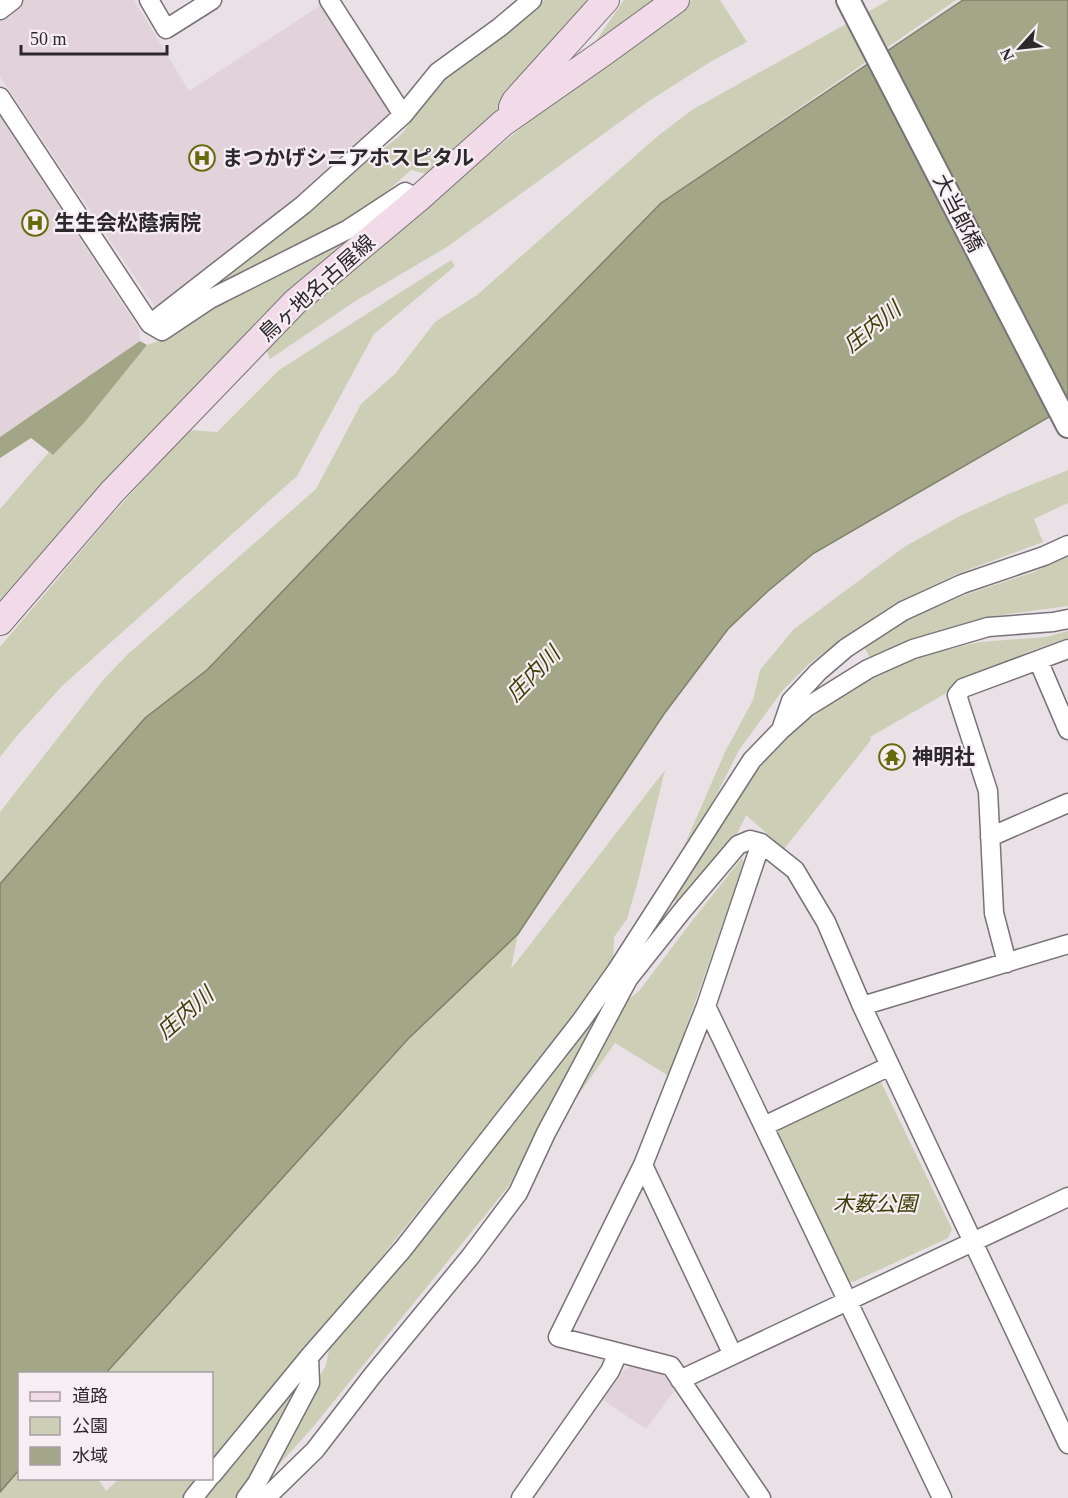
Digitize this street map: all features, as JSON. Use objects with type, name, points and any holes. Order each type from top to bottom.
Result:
[{"type":"main road","points":[[503,123],[515,101],[606,0]]},
{"type":"main road","name":"鳥ヶ地名古屋線","points":[[0,622],[111,492],[295,302],[418,200],[503,123],[676,0]]},
{"type":"street","points":[[149,0],[166,29],[212,0]]},
{"type":"street","points":[[329,0],[403,115]]},
{"type":"street","points":[[150,324],[303,205],[403,115],[438,72],[500,27],[530,0]]},
{"type":"street","name":"大当郎橋","points":[[848,0],[1068,426]]},
{"type":"street","points":[[0,97],[150,324],[162,331],[210,299],[347,230],[405,192],[418,200]]},
{"type":"street","points":[[781,730],[790,701],[818,672],[863,636],[903,611],[962,584],[1044,556],[1068,544]]},
{"type":"street","points":[[253,1498],[270,1494],[315,1450],[372,1376],[470,1257],[518,1193],[622,975],[752,759],[807,707],[860,674],[913,649],[988,627],[1068,619]]},
{"type":"street","points":[[1007,963],[994,913],[988,791],[957,695],[963,688],[1068,649]]},
{"type":"street","points":[[1038,660],[1068,730]]},
{"type":"street","points":[[990,837],[1068,803]]},
{"type":"street","points":[[213,1473],[309,1357],[404,1249],[581,1021],[738,846],[750,840],[761,843],[795,870],[826,922],[862,1006],[1068,1444]]},
{"type":"street","points":[[761,843],[706,1006],[643,1165],[558,1337],[671,1366],[761,1498]]},
{"type":"street","points":[[862,1006],[1068,944]]},
{"type":"street","points":[[706,1006],[942,1498]]},
{"type":"street","points":[[764,1126],[890,1066]]},
{"type":"street","points":[[643,1165],[734,1355]]},
{"type":"street","points":[[680,1380],[1068,1197]]},
{"type":"street","points":[[521,1498],[610,1371],[618,1353]]},
{"type":"street","points":[[246,1498],[257,1482],[310,1383],[309,1357]]},
{"type":"street","points":[[193,1498],[208,1480]]},
{"type":"shaded area","name":"まつかげシニアホスピタル","points":[[24,0],[134,0],[189,91],[321,5],[395,117],[303,199],[157,310],[0,77],[0,19]]},
{"type":"shaded area","name":"生生会松蔭病院","points":[[0,116],[139,329],[140,341],[0,437]]},
{"type":"shaded area","points":[[140,341],[147,345],[84,423],[53,455],[31,438],[0,458],[0,437]]},
{"type":"shaded area","points":[[631,1366],[661,1372],[675,1390],[646,1429],[603,1400],[624,1370]]},
{"type":"green space","points":[[544,0],[596,0],[508,100],[430,175],[411,170],[373,204],[208,295],[206,292],[403,133],[424,100],[445,74],[535,9]]},
{"type":"green space","points":[[624,0],[656,0],[596,41]]},
{"type":"green space","points":[[692,0],[720,0],[747,42],[710,62],[649,101],[447,247],[357,300],[270,359],[264,344],[405,222],[639,35]]},
{"type":"green space","points":[[889,0],[956,0],[661,203],[207,670],[145,718],[0,884],[0,812],[103,680],[127,655],[316,489],[361,404],[395,374],[435,322],[477,295],[659,135],[692,110]]},
{"type":"green space","points":[[334,244],[342,249],[0,606],[0,509],[49,452],[53,455],[84,423],[147,345],[165,339],[214,304]]},
{"type":"green space","points":[[451,260],[455,266],[374,334],[297,476],[62,686],[0,757],[0,647],[107,520],[189,430],[217,432],[279,370]]},
{"type":"green space","points":[[1068,470],[1068,503],[1034,519],[1043,542],[957,574],[894,604],[810,663],[782,691],[739,750],[672,874],[725,752],[753,700],[760,670],[794,629],[904,547],[958,517]]},
{"type":"green space","points":[[1068,556],[1068,606],[987,617],[909,640],[870,658],[863,645],[906,620],[965,595],[1034,572]]},
{"type":"green space","points":[[1068,631],[1068,638],[1027,652],[955,688],[870,737],[871,740],[784,849],[746,815],[735,838],[678,904],[674,899],[739,792],[785,738],[834,701],[868,678],[933,653],[980,642],[1046,637]]},
{"type":"green space","points":[[665,770],[627,919],[614,937],[613,962],[575,1014],[213,1466],[213,1372],[108,1372],[408,1039],[518,934],[511,969]]},
{"type":"green space","points":[[742,858],[744,863],[669,1076],[615,1043],[569,1108],[622,1005],[639,991]]},
{"type":"green space","points":[[608,1000],[508,1187],[313,1427],[257,1489],[326,1365],[330,1345],[533,1098]]},
{"type":"green space","name":"木薮公園","points":[[875,1080],[881,1082],[952,1229],[948,1238],[853,1282],[847,1280],[778,1132],[780,1126]]},
{"type":"green space","points":[[302,1379],[239,1498],[205,1498]]},
{"type":"green space","points":[[18,1471],[18,1480],[99,1480],[106,1491],[118,1480],[201,1480],[186,1498],[0,1498],[0,1492]]},
{"type":"water","name":"庄内川","points":[[963,0],[1068,0],[1068,406],[814,553],[768,591],[728,629],[664,714],[518,934],[408,1039],[107,1372],[18,1372],[18,1471],[0,1492],[0,884],[145,718],[207,670],[661,203]]},
{"type":"place","name":"まつかげシニアホスピタル","points":[[202,158]]},
{"type":"place","name":"生生会松蔭病院","points":[[35,223]]},
{"type":"place","name":"神明社","points":[[892,757]]}]
